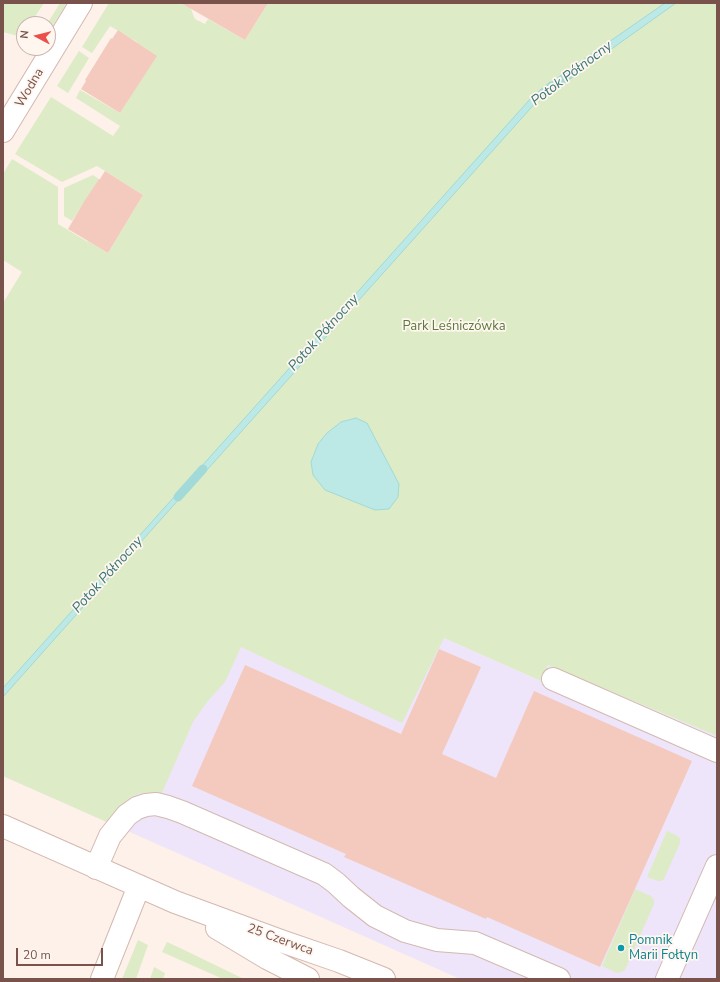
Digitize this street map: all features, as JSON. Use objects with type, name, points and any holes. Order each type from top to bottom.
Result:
[{"type":"street","name":"Wodna","points":[[3,131],[81,3]]},
{"type":"street","points":[[553,679],[717,751]]},
{"type":"street","points":[[96,868],[110,836],[127,815],[137,808],[156,804],[182,812],[324,874],[375,916],[405,931],[437,940],[475,943],[560,979]]},
{"type":"street","name":"25 Czerwca","points":[[3,826],[175,902],[339,961],[384,979]]},
{"type":"street","points":[[667,979],[717,866]]},
{"type":"street","points":[[102,979],[139,886]]},
{"type":"street","name":"25 Czerwca","points":[[175,902],[267,958],[308,979]]},
{"type":"shaded area","points":[[196,515],[444,638],[541,681],[548,665],[717,736],[717,979],[460,979],[3,776]]},
{"type":"green space","points":[[3,3],[44,3],[35,16],[16,16],[16,35],[3,32]]},
{"type":"green space","points":[[60,3],[67,3],[56,20],[56,16],[52,16]]},
{"type":"green space","name":"Park Leśniczówka","points":[[109,3],[189,3],[195,19],[205,24],[208,19],[245,40],[268,3],[717,3],[717,736],[548,665],[541,681],[444,638],[402,723],[241,647],[225,682],[207,702],[193,722],[162,793],[141,793],[131,797],[120,808],[109,823],[3,776],[3,303],[22,272],[3,260],[3,174],[12,159],[58,187],[58,224],[108,253],[143,195],[97,166],[62,182],[15,154],[51,97],[113,136],[120,126],[76,98],[80,90],[120,113],[156,56],[137,42],[110,26],[92,53],[82,47]]},
{"type":"green space","points":[[79,51],[89,58],[68,93],[57,86]]},
{"type":"green space","points":[[93,175],[99,179],[72,221],[64,216],[64,188]]},
{"type":"green space","points":[[667,831],[680,838],[680,843],[664,879],[658,881],[647,877]]},
{"type":"green space","points":[[635,889],[651,896],[654,900],[654,904],[625,970],[617,973],[602,966]]},
{"type":"green space","points":[[138,940],[148,945],[136,979],[122,979]]},
{"type":"green space","points":[[167,942],[244,979],[223,979],[162,952]]},
{"type":"green space","points":[[154,967],[165,973],[163,979],[150,979]]},
{"type":"water","points":[[665,3],[676,3],[575,75],[570,69]]},
{"type":"water","points":[[550,82],[554,89],[538,100],[198,480],[192,477],[531,98]]},
{"type":"water","points":[[356,418],[367,423],[399,484],[398,497],[389,509],[375,510],[325,490],[313,475],[311,462],[318,444],[327,433],[341,422]]},
{"type":"water","points":[[183,487],[188,489],[3,697],[3,688]]},
{"type":"building","points":[[181,3],[268,3],[245,40]]},
{"type":"building","points":[[118,30],[157,56],[120,113],[81,89],[111,38],[112,39]]},
{"type":"building","points":[[105,171],[143,195],[108,253],[68,229],[85,200]]},
{"type":"building","points":[[439,649],[481,667],[442,754],[496,778],[534,691],[692,761],[600,967],[487,917],[486,919],[344,857],[346,854],[192,786],[245,665],[401,734]]},
{"type":"waterway","name":"Potok Północny","points":[[543,93],[583,65]]},
{"type":"waterway","name":"Potok Północny","points":[[178,497],[203,469]]},
{"type":"place","name":"Pomnik Marii Fołtyn","points":[[621,948]]}]
